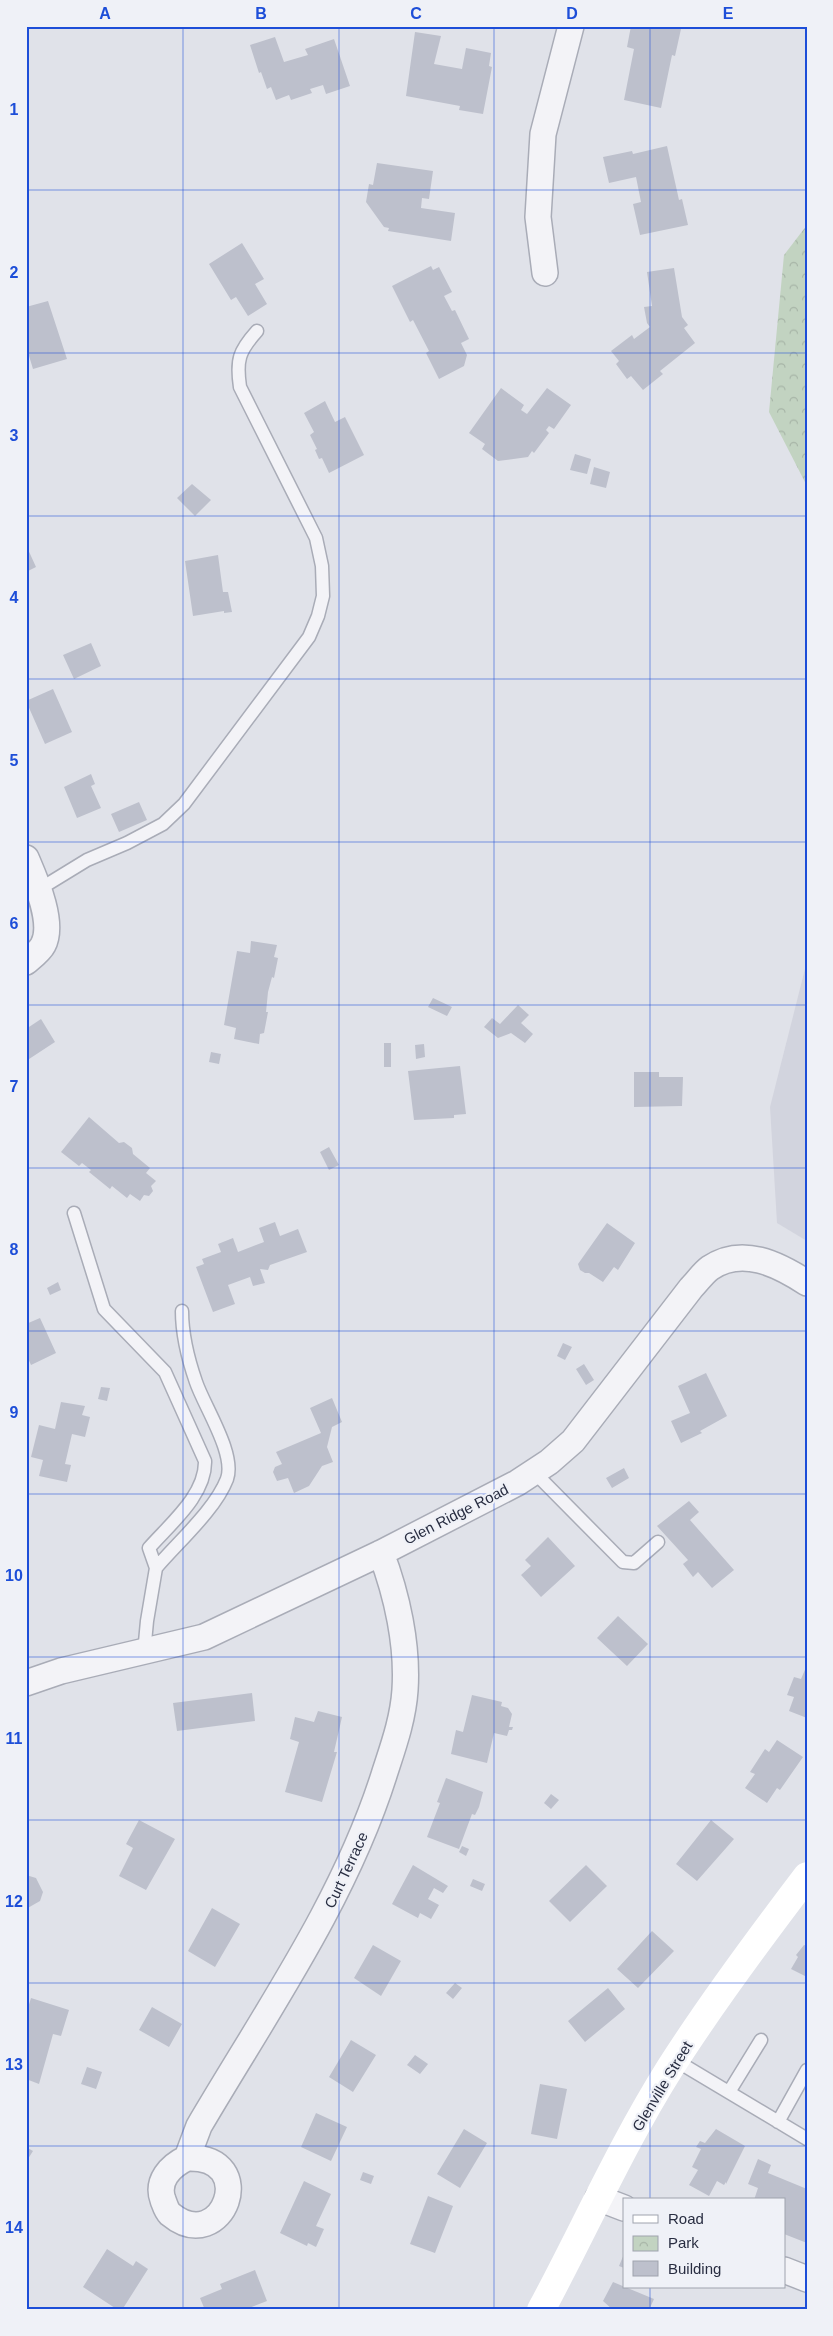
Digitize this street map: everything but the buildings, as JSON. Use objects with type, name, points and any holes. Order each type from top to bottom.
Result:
[{"type":"main road","name":"Glenville Street","points":[[540,2310],[598,2198],[675,2060],[726,1985],[807,1876]]},
{"type":"street","points":[[545,273],[538,217],[540,159],[543,134],[569,27]]},
{"type":"street","points":[[26,858],[47,919],[47,936],[34,954]]},
{"type":"street","name":"Glen Ridge Road","points":[[26,1683],[61,1671],[144,1653],[204,1637],[483,1502],[534,1472],[573,1441],[691,1288],[709,1269],[739,1258],[760,1259],[790,1272],[807,1283]]},
{"type":"street","name":"Curt Terrace","points":[[186,2158],[199,2126],[326,1912],[356,1852],[376,1800],[400,1727],[405,1691],[406,1660],[388,1573],[381,1553]]},
{"type":"street","points":[[598,2198],[623,2208]]},
{"type":"street","points":[[786,2271],[807,2279]]},
{"type":"lane","points":[[38,890],[87,860],[127,844],[162,824],[184,804],[309,637],[318,616],[323,596],[322,566],[316,538],[240,387],[238,369],[240,354],[245,344],[258,331]]},
{"type":"lane","points":[[74,1213],[104,1309],[166,1372],[205,1461],[205,1475],[199,1489],[149,1548],[156,1568],[147,1621],[144,1653]]},
{"type":"lane","points":[[156,1568],[216,1500],[228,1477],[224,1445],[196,1383],[182,1332],[182,1311]]},
{"type":"lane","points":[[534,1472],[623,1562],[634,1563],[658,1542]]},
{"type":"lane","points":[[729,2092],[761,2040]]},
{"type":"lane","points":[[675,2060],[807,2139]]},
{"type":"lane","points":[[778,2122],[807,2070]]},
{"type":"shaded area","points":[[807,961],[807,1241],[777,1223],[770,1107]]},
{"type":"green space","points":[[807,225],[807,486],[769,412],[784,255]]}]
